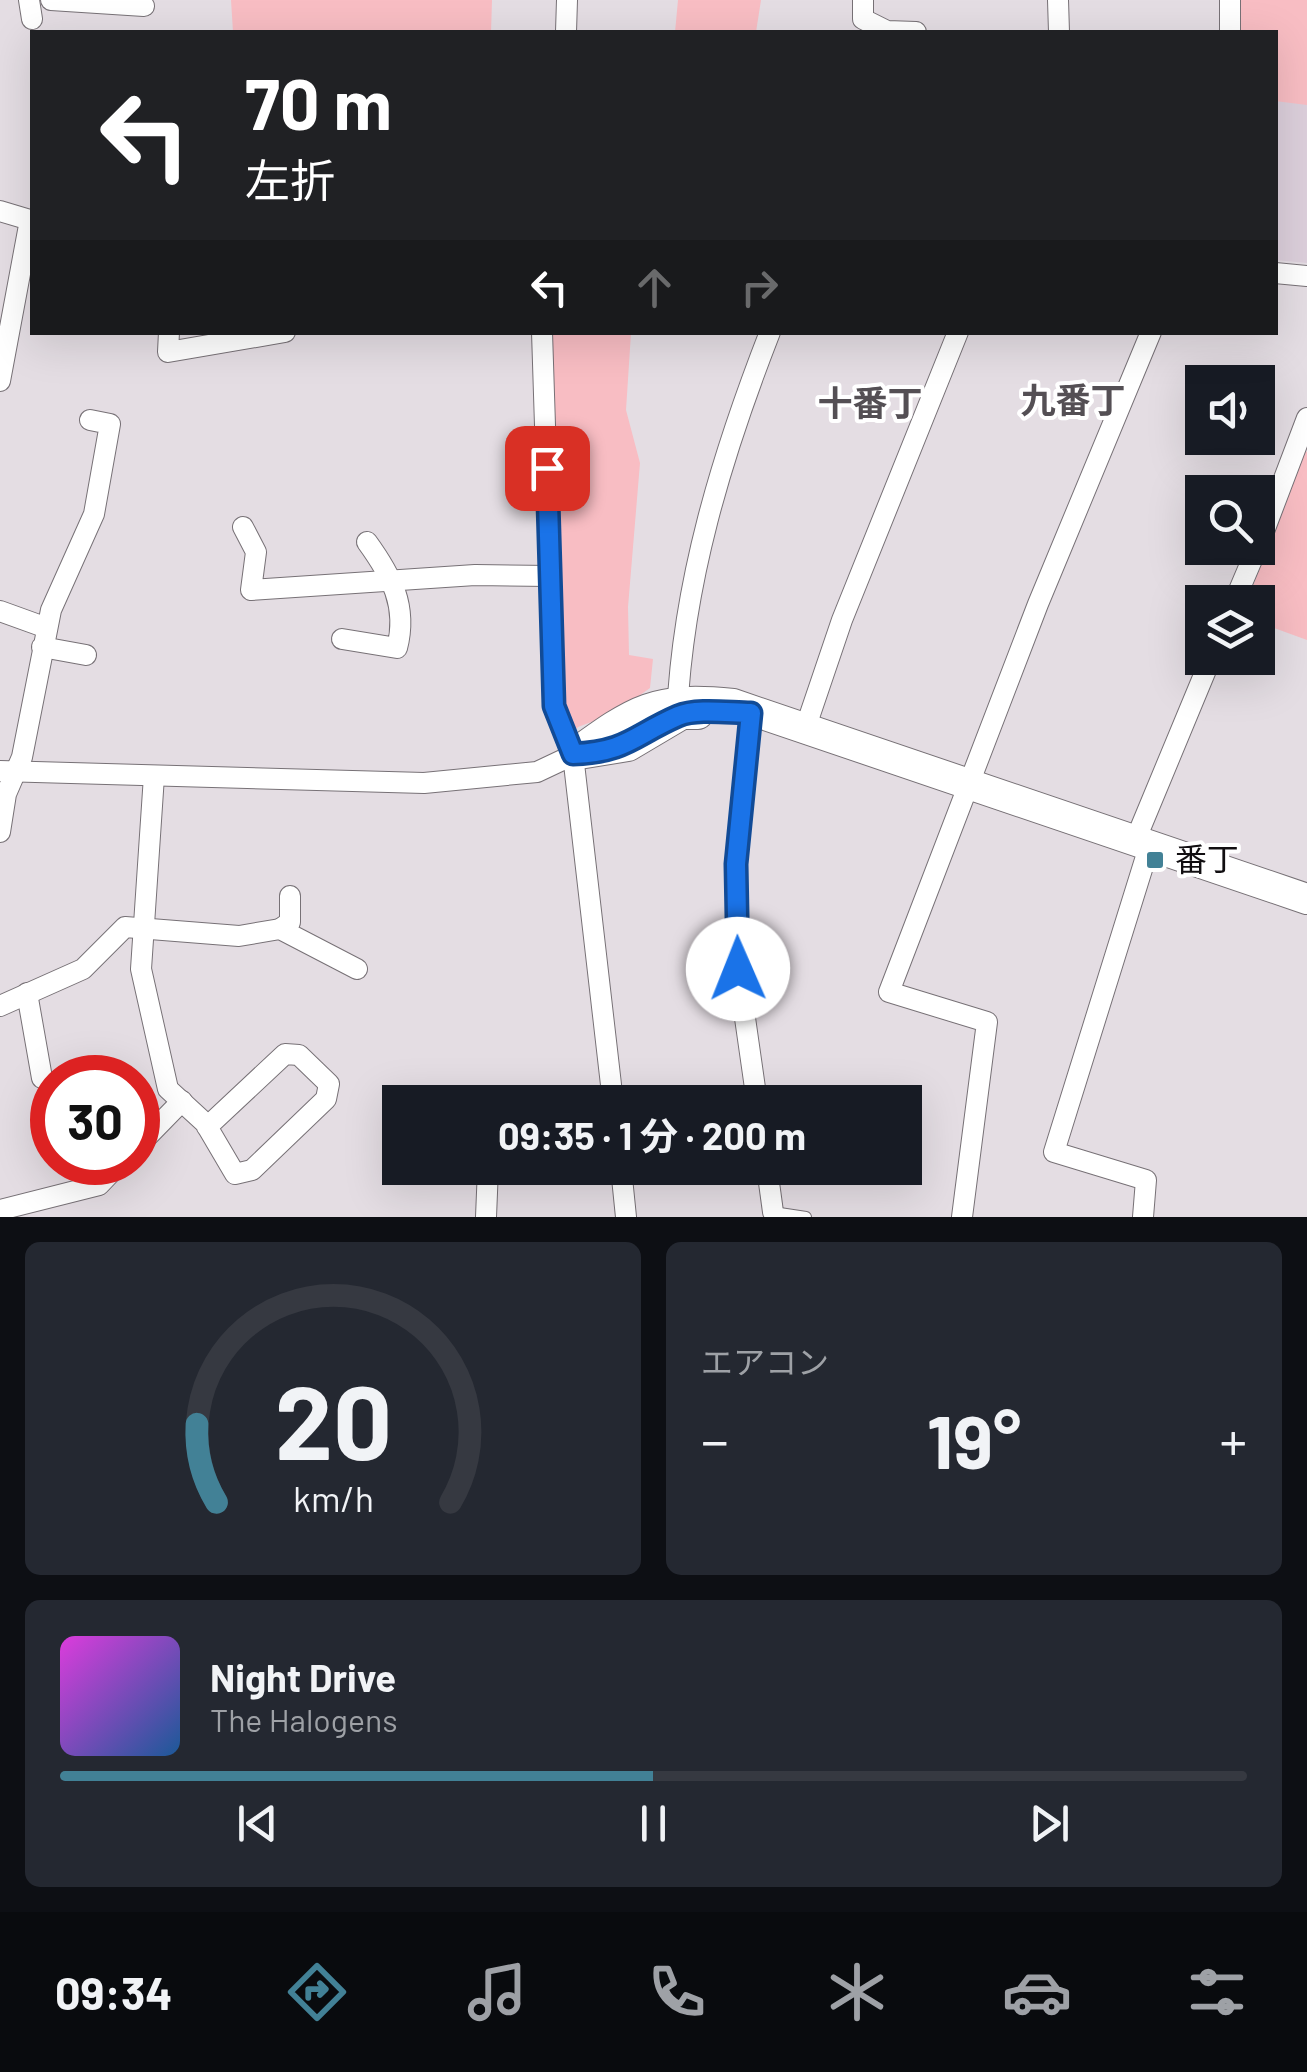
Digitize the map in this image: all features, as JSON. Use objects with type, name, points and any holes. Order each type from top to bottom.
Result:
[{"type":"street","points":[[52,0],[144,6]]},
{"type":"street","points":[[566,30],[567,0]]},
{"type":"street","points":[[863,0],[863,19],[882,30]]},
{"type":"street","points":[[1058,0],[1059,30]]},
{"type":"street","points":[[1230,0],[1230,30]]},
{"type":"street","points":[[0,211],[30,220],[0,382]]},
{"type":"street","points":[[1278,273],[1307,276]]},
{"type":"street","points":[[169,335],[168,352],[267,335]]},
{"type":"street","points":[[542,335],[554,706],[573,754],[611,1085]]},
{"type":"street","points":[[677,708],[702,533],[732,428],[769,335]]},
{"type":"street","points":[[804,732],[836,636],[957,335]]},
{"type":"street","points":[[962,1217],[987,1022],[890,992],[969,784],[1150,335]]},
{"type":"street","points":[[1275,501],[1307,418]]},
{"type":"street","points":[[0,832],[8,771],[44,638],[94,514],[110,424],[90,420]]},
{"type":"street","points":[[243,527],[256,552],[251,590],[476,575],[550,576]]},
{"type":"street","points":[[342,639],[397,648],[402,631],[396,582],[367,542]]},
{"type":"street","points":[[0,611],[44,638],[86,655]]},
{"type":"street","points":[[1143,1217],[1146,1180],[1054,1152],[1142,844],[1205,675]]},
{"type":"street","points":[[8,771],[424,783],[537,772],[573,754],[604,753],[628,746],[677,708],[751,713],[1307,899]]},
{"type":"street","points":[[751,713],[736,881],[738,969],[755,1085]]},
{"type":"street","points":[[154,776],[141,969],[168,1089],[207,1128],[235,1174],[252,1170],[326,1099],[329,1084],[299,1056],[285,1054],[207,1128]]},
{"type":"street","points":[[0,1006],[83,969],[125,927],[239,936],[280,929],[290,922],[290,896]]},
{"type":"street","points":[[280,929],[357,970]]},
{"type":"street","points":[[27,993],[38,1055]]},
{"type":"street","points":[[160,1124],[182,1101]]},
{"type":"street","points":[[0,1210],[100,1185]]},
{"type":"street","points":[[486,1217],[487,1185]]},
{"type":"street","points":[[622,1185],[626,1217]]},
{"type":"street","points":[[769,1185],[773,1212]]},
{"type":"lane","points":[[773,1212],[806,1217]]},
{"type":"shaded area","points":[[231,0],[492,0],[491,30],[233,30]]},
{"type":"shaded area","points":[[678,0],[761,0],[756,30],[675,30]]},
{"type":"shaded area","points":[[1237,0],[1307,0],[1307,105],[1278,101],[1278,30],[1237,30]]},
{"type":"shaded area","points":[[1307,0],[1307,263],[1278,260],[1277,30]]},
{"type":"shaded area","points":[[547,335],[631,335],[626,410],[640,463],[628,607],[629,655],[653,659],[650,688],[615,713],[578,727],[567,739],[557,709]]},
{"type":"shaded area","points":[[1304,450],[1307,640],[1275,628],[1275,585],[1253,585],[1261,565],[1275,565],[1275,527]]},
{"type":"place","name":"番丁","points":[[1155,860]]},
{"type":"district","name":"九番丁","points":[[1073,401]]},
{"type":"district","name":"十番丁","points":[[870,404]]},
{"type":"route","points":[[547,468],[554,706],[573,754],[604,753],[628,746],[682,714],[751,713],[736,864],[738,969]]}]
